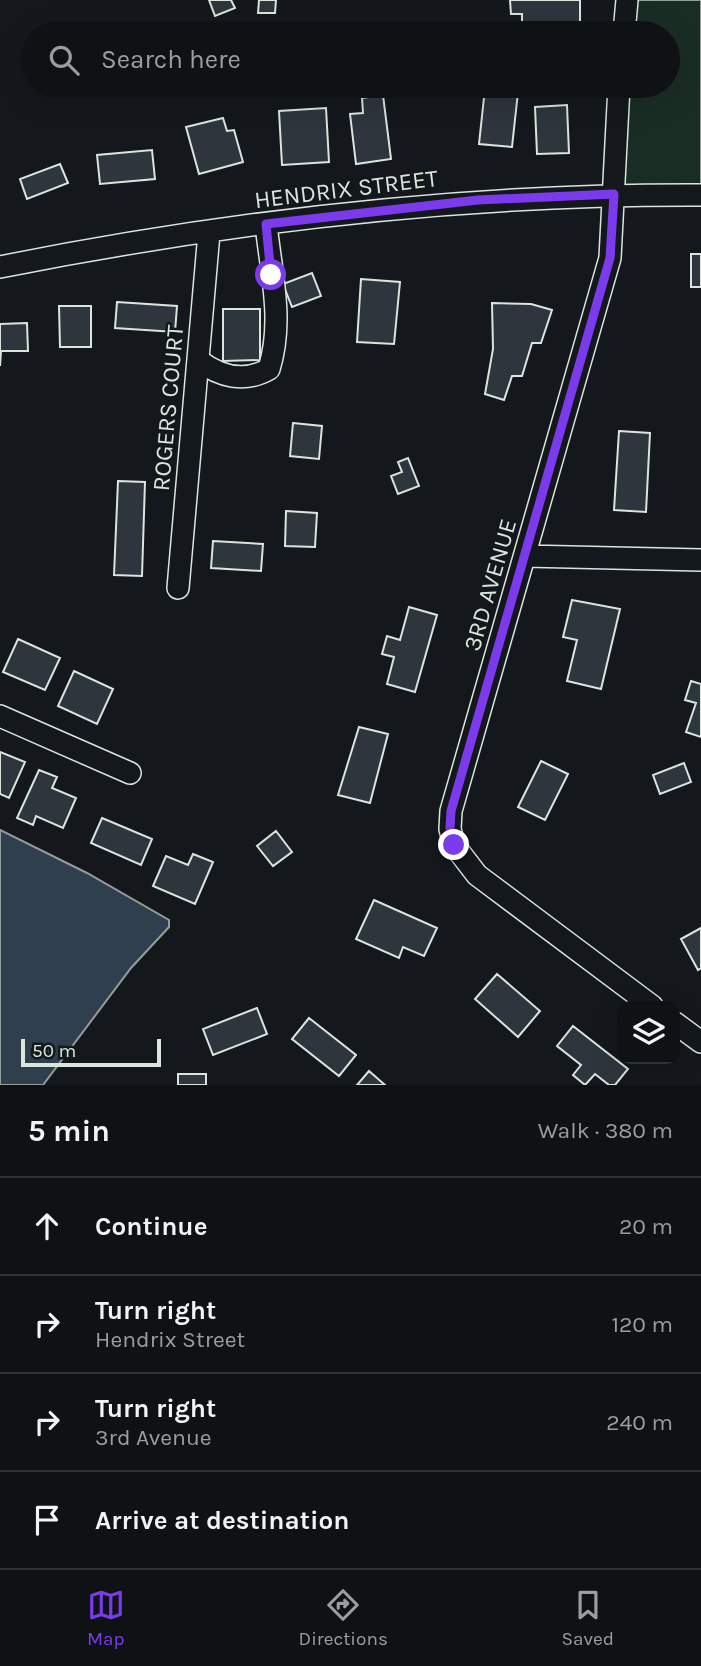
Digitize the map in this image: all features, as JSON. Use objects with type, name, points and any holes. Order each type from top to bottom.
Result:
[{"type":"street","points":[[625,21],[627,0]]},
{"type":"street","name":"3RD AVENUE","points":[[618,98],[610,258],[451,811],[450,828],[454,845],[465,862],[490,886],[645,1001]]},
{"type":"street","name":"HENDRIX STREET","points":[[0,267],[266,224],[478,200],[614,194],[701,195]]},
{"type":"street","points":[[198,360],[212,370],[233,377],[254,378],[269,369],[276,346],[278,316],[266,224]]},
{"type":"street","name":"ROGERS COURT","points":[[178,588],[209,233]]},
{"type":"street","points":[[526,556],[701,560]]},
{"type":"street","points":[[0,716],[130,773]]},
{"type":"street","points":[[680,1027],[701,1042]]},
{"type":"green space","points":[[627,0],[701,0],[701,195],[614,194],[618,98],[680,98],[680,21],[625,21]]},
{"type":"water","points":[[0,830],[87,873],[169,920],[169,927],[131,968],[43,1085],[0,1085]]},
{"type":"building","points":[[209,0],[231,0],[235,8],[215,16]]},
{"type":"building","points":[[259,0],[276,0],[275,13],[258,13]]},
{"type":"building","points":[[510,0],[580,0],[580,21],[522,21],[522,14],[511,14]]},
{"type":"building","points":[[362,98],[383,98],[391,159],[356,164],[350,114],[363,113]]},
{"type":"building","points":[[484,98],[517,98],[512,147],[479,144]]},
{"type":"building","points":[[567,105],[569,153],[537,154],[535,107]]},
{"type":"building","points":[[326,108],[329,162],[282,165],[279,111]]},
{"type":"building","points":[[223,118],[227,131],[234,130],[243,162],[199,174],[186,127]]},
{"type":"building","points":[[152,150],[155,179],[100,184],[97,155]]},
{"type":"building","points":[[60,164],[68,183],[27,199],[20,179]]},
{"type":"building","points":[[691,254],[701,254],[701,287],[691,287]]},
{"type":"building","points":[[312,273],[321,296],[292,307],[283,284]]},
{"type":"building","points":[[361,279],[400,282],[394,344],[357,342]]},
{"type":"building","points":[[117,302],[177,306],[175,332],[115,328]]},
{"type":"building","points":[[492,303],[531,304],[552,310],[541,343],[532,343],[522,376],[512,376],[504,400],[485,394],[493,349]]},
{"type":"building","points":[[59,306],[91,306],[91,347],[60,347]]},
{"type":"building","points":[[223,309],[260,309],[260,360],[223,361]]},
{"type":"building","points":[[27,323],[28,351],[1,351],[0,366],[0,324]]},
{"type":"building","points":[[293,423],[322,426],[319,459],[290,456]]},
{"type":"building","points":[[619,431],[650,433],[646,512],[614,510]]},
{"type":"building","points":[[408,458],[419,486],[398,494],[391,476],[402,472],[398,462]]},
{"type":"building","points":[[118,481],[145,482],[142,576],[114,575]]},
{"type":"building","points":[[286,511],[317,513],[315,547],[285,546]]},
{"type":"building","points":[[213,541],[263,544],[261,571],[211,568]]},
{"type":"building","points":[[572,600],[620,609],[601,689],[567,681],[577,640],[563,637]]},
{"type":"building","points":[[409,607],[437,615],[415,692],[387,684],[394,657],[382,654],[387,636],[400,640]]},
{"type":"building","points":[[18,639],[60,658],[45,690],[3,672]]},
{"type":"building","points":[[74,671],[113,689],[97,724],[58,706]]},
{"type":"building","points":[[691,681],[701,684],[701,737],[686,732],[696,703],[685,700]]},
{"type":"building","points":[[359,727],[388,734],[370,803],[338,795]]},
{"type":"building","points":[[0,752],[25,762],[9,798],[0,794]]},
{"type":"building","points":[[541,761],[568,774],[545,820],[518,807]]},
{"type":"building","points":[[684,763],[691,782],[660,794],[653,775]]},
{"type":"building","points":[[39,770],[57,777],[52,788],[76,798],[63,828],[36,816],[33,825],[17,818]]},
{"type":"building","points":[[102,818],[152,839],[141,865],[91,843]]},
{"type":"building","points":[[276,831],[292,852],[273,866],[257,846]]},
{"type":"building","points":[[193,854],[213,862],[195,904],[153,886],[166,856],[188,865]]},
{"type":"building","points":[[374,900],[437,928],[424,956],[403,947],[399,958],[356,939]]},
{"type":"building","points":[[701,928],[701,968],[698,970],[681,939]]},
{"type":"building","points":[[497,974],[540,1011],[518,1037],[475,999]]},
{"type":"building","points":[[257,1008],[267,1034],[213,1055],[203,1029]]},
{"type":"building","points":[[309,1018],[356,1055],[339,1076],[292,1039]]},
{"type":"building","points":[[573,1026],[617,1060],[617,1064],[628,1069],[615,1085],[609,1085],[595,1074],[585,1085],[573,1075],[581,1065],[557,1046]]},
{"type":"building","points":[[369,1071],[385,1085],[357,1085]]},
{"type":"building","points":[[178,1074],[206,1074],[206,1085],[178,1085]]},
{"type":"route","points":[[271,275],[266,224],[373,209],[478,200],[614,194],[610,258],[451,811],[450,828],[454,845]]}]
